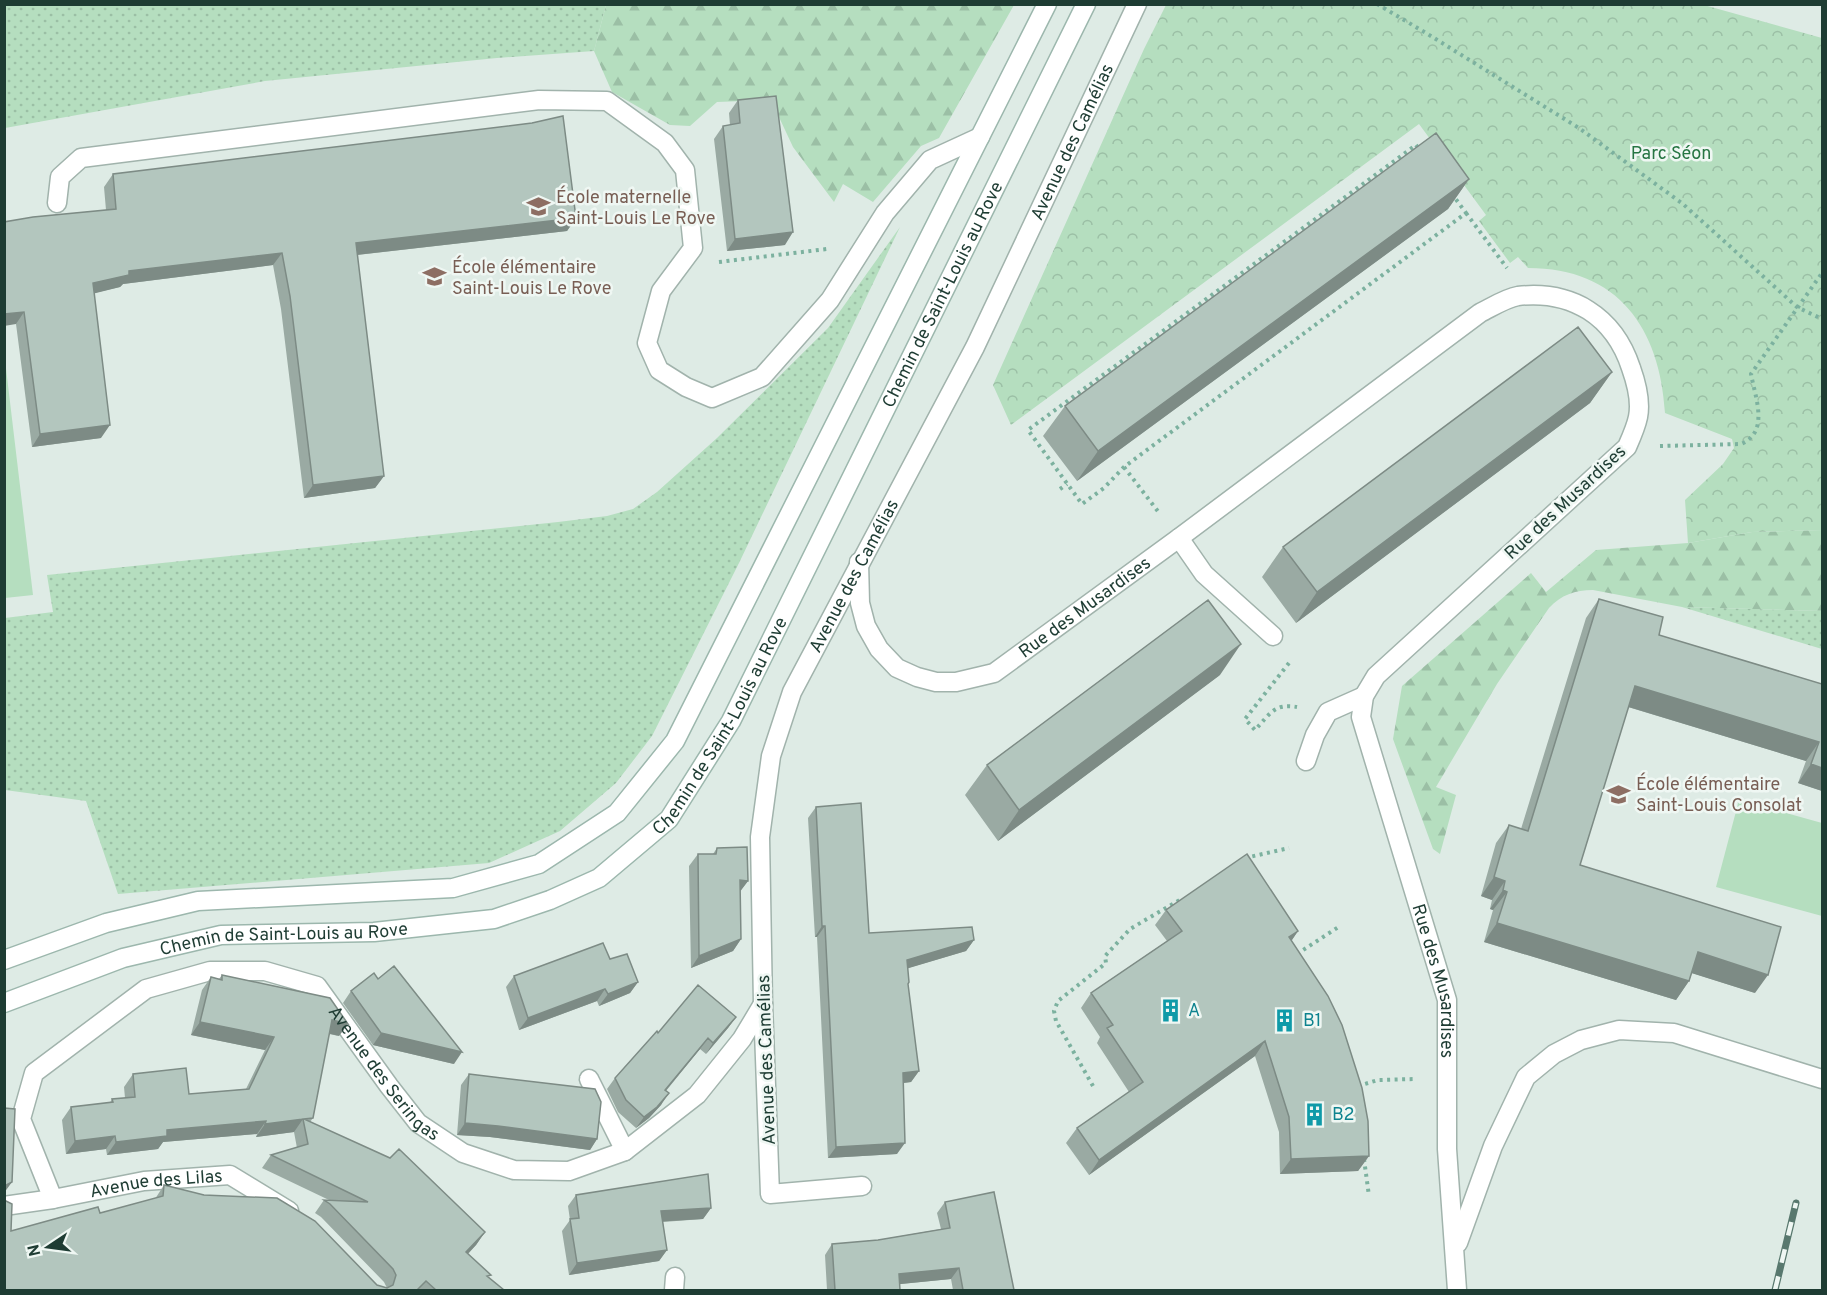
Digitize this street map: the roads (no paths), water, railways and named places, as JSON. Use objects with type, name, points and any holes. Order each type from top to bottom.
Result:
[{"type":"street","name":"Chemin de Saint-Louis au Rove","points":[[4,960],[105,923],[198,901],[453,888],[539,864],[616,813],[675,741],[1047,4]]},
{"type":"street","name":"Chemin de Saint-Louis au Rove","points":[[4,1003],[123,958],[221,935],[374,932],[494,919],[550,900],[599,878],[669,819],[731,721],[1086,4]]},
{"type":"street","name":"Avenue des Camélias","points":[[862,1186],[770,1194],[760,837],[771,756],[792,692],[975,347],[1137,4]]},
{"type":"street","points":[[57,203],[60,177],[81,158],[539,100],[607,100],[664,143],[685,170],[693,248],[661,291],[647,343],[659,370],[686,387],[712,398],[762,377],[830,300],[885,213],[930,160],[980,137]]},
{"type":"street","name":"Rue des Musardises","points":[[859,562],[860,603],[866,626],[879,649],[897,668],[936,682],[956,682],[994,673],[1480,313],[1515,297],[1568,300],[1594,312],[1615,333],[1627,356],[1636,382],[1638,416],[1627,447],[1376,676],[1364,696],[1361,717],[1447,1000],[1447,1149],[1457,1290]]},
{"type":"street","points":[[1179,538],[1204,574],[1273,636]]},
{"type":"street","points":[[1306,761],[1328,712],[1364,696]]},
{"type":"street","name":"Avenue des Seringas","points":[[53,1199],[21,1119],[34,1073],[146,989],[210,971],[265,971],[317,986],[418,1123],[463,1153],[514,1170],[570,1171],[625,1151],[697,1095],[742,1039],[763,1004]]},
{"type":"street","points":[[1455,1250],[1493,1146],[1526,1077],[1554,1054],[1581,1040],[1619,1030],[1674,1033],[1822,1079]]},
{"type":"street","points":[[588,1079],[625,1151]]},
{"type":"street","name":"Avenue des Lilas","points":[[4,1206],[144,1181],[230,1175],[303,1220]]},
{"type":"railway","points":[[1775,1290],[1796,1203]]},
{"type":"place","name":"École maternelle Saint-Louis Le Rove","points":[[538,207]]},
{"type":"place","name":"École élémentaire Saint-Louis Le Rove","points":[[434,277]]},
{"type":"place","name":"École élémentaire Saint-Louis Consolat","points":[[1618,794]]},
{"type":"place","name":"A","points":[[1170,1010]]},
{"type":"place","name":"B1","points":[[1285,1020]]},
{"type":"place","name":"B2","points":[[1314,1114]]},
{"type":"park label","name":"Parc Séon","points":[[1671,153]]}]
